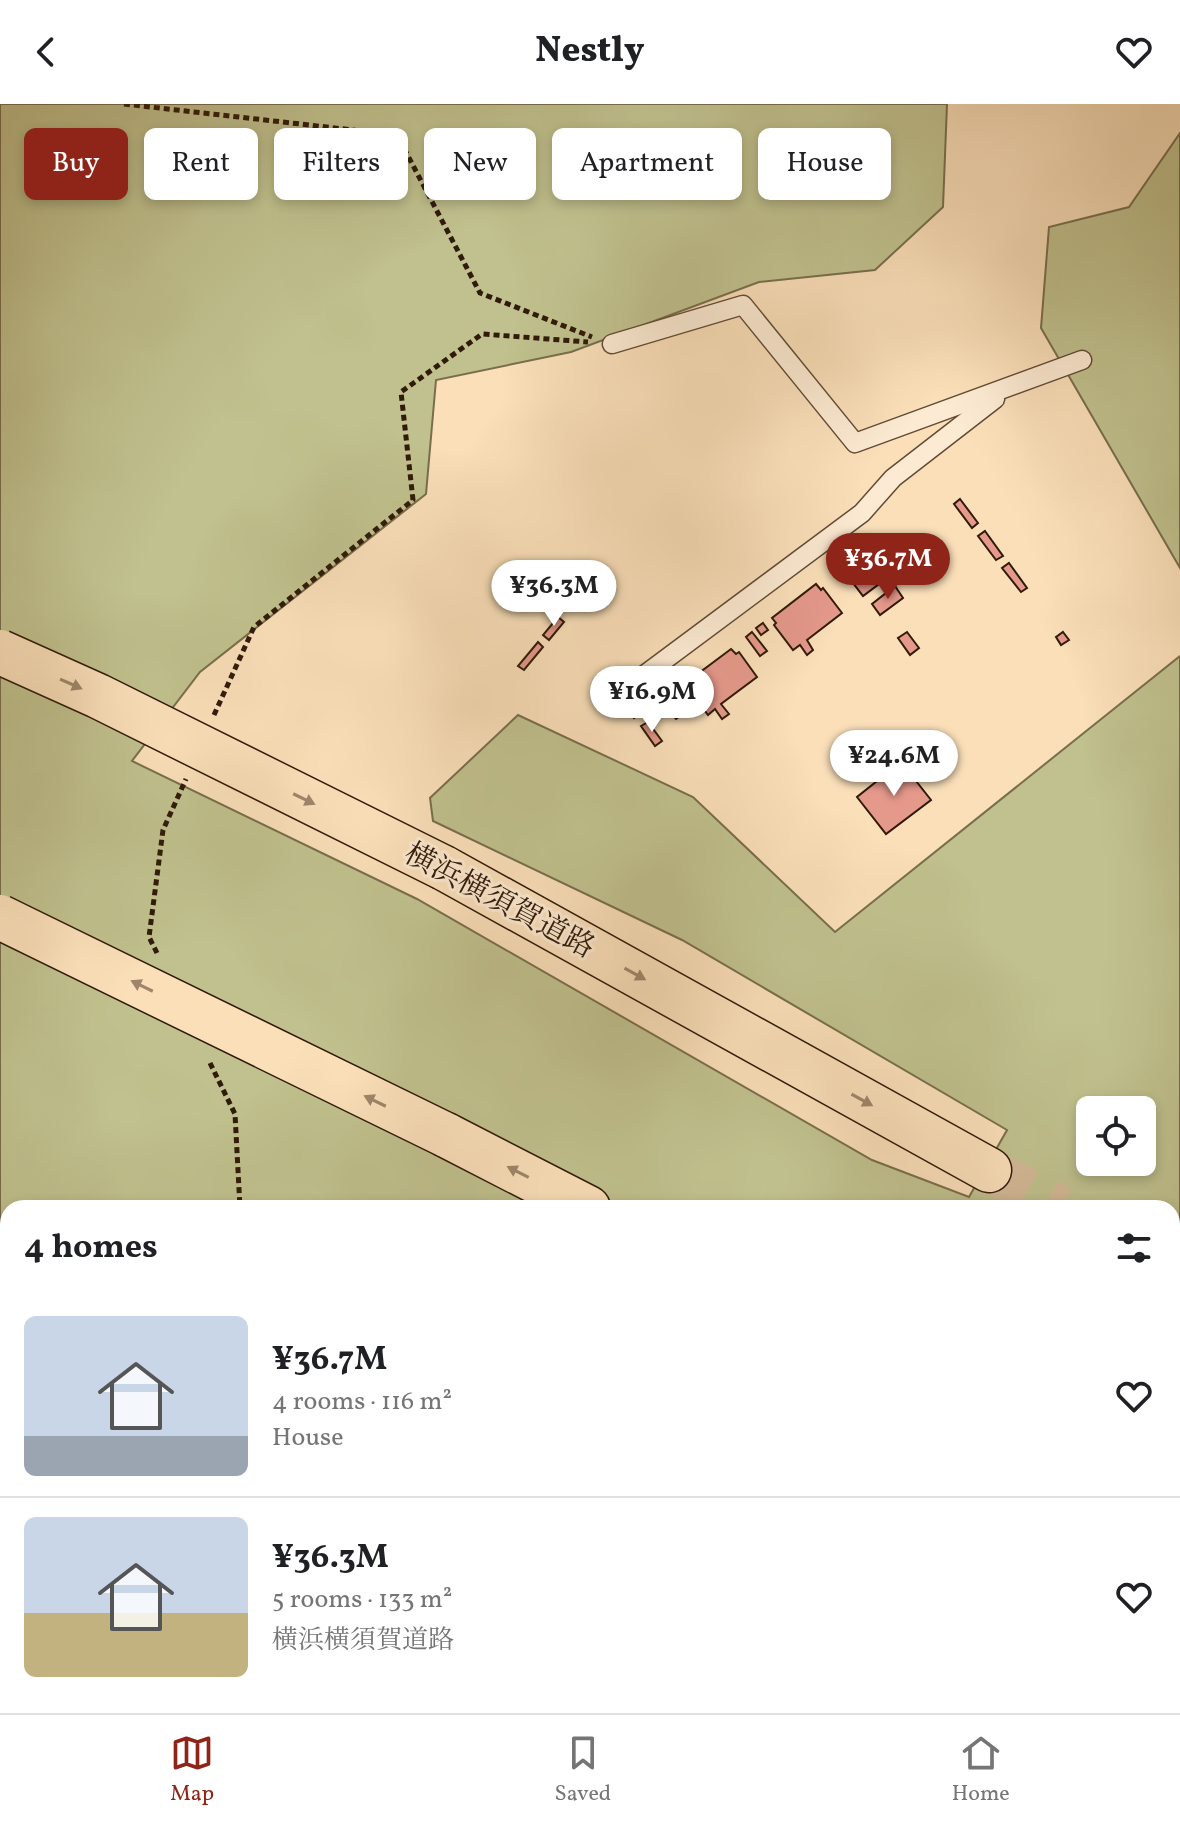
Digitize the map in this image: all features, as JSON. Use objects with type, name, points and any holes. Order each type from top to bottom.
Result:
[{"type":"highway","name":"横浜横須賀道路","points":[[0,652],[98,696],[444,868],[989,1170]]},
{"type":"highway","points":[[0,917],[572,1200]]},
{"type":"lane","points":[[612,344],[743,305],[855,443],[1082,360]]},
{"type":"lane","points":[[639,679],[862,513],[893,478],[1010,387]]},
{"type":"path","points":[[124,104],[397,135],[480,293],[612,344]]},
{"type":"path","points":[[208,729],[254,627],[413,500],[401,392],[482,334],[612,344]]},
{"type":"path","points":[[163,965],[149,937],[163,830],[189,772]]},
{"type":"path","points":[[209,1059],[235,1114],[240,1200]]},
{"type":"green space","points":[[0,104],[947,104],[943,207],[875,270],[759,282],[571,352],[436,380],[426,494],[200,672],[132,761],[417,899],[872,1160],[969,1197],[1007,1130],[682,940],[433,821],[430,798],[518,715],[693,797],[835,932],[1180,656],[1180,1200],[0,1200]]},
{"type":"green space","points":[[1180,133],[1180,568],[1041,328],[1049,227],[1129,207]]},
{"type":"building","points":[[960,499],[978,523],[972,528],[954,504]]},
{"type":"building","points":[[985,531],[1003,556],[996,560],[978,536]]},
{"type":"building","points":[[865,549],[887,578],[863,596],[840,566]]},
{"type":"building","points":[[1009,563],[1027,588],[1021,592],[1002,568]]},
{"type":"building","points":[[816,584],[821,590],[823,588],[842,613],[807,640],[813,650],[807,655],[800,645],[793,650],[772,618]]},
{"type":"building","points":[[895,586],[903,598],[880,615],[872,604]]},
{"type":"building","points":[[558,617],[564,622],[549,640],[543,635]]},
{"type":"building","points":[[763,623],[768,630],[761,635],[756,628]]},
{"type":"building","points":[[752,632],[767,651],[760,656],[746,637]]},
{"type":"building","points":[[907,632],[919,648],[910,655],[898,638]]},
{"type":"building","points":[[1063,632],[1069,640],[1061,645],[1056,637]]},
{"type":"building","points":[[538,642],[543,647],[524,670],[518,666]]},
{"type":"building","points":[[731,649],[736,654],[739,652],[757,677],[721,704],[729,714],[722,719],[715,709],[708,715],[687,682]]},
{"type":"building","points":[[678,687],[683,693],[677,698],[672,691]]},
{"type":"building","points":[[627,694],[641,713],[634,718],[621,698]]},
{"type":"building","points":[[668,695],[683,714],[676,719],[661,700]]},
{"type":"building","points":[[648,722],[662,741],[655,746],[641,726]]},
{"type":"building","points":[[901,762],[931,800],[886,834],[857,797]]},
{"type":"tunnel","points":[[989,1170],[1046,1200]]}]
